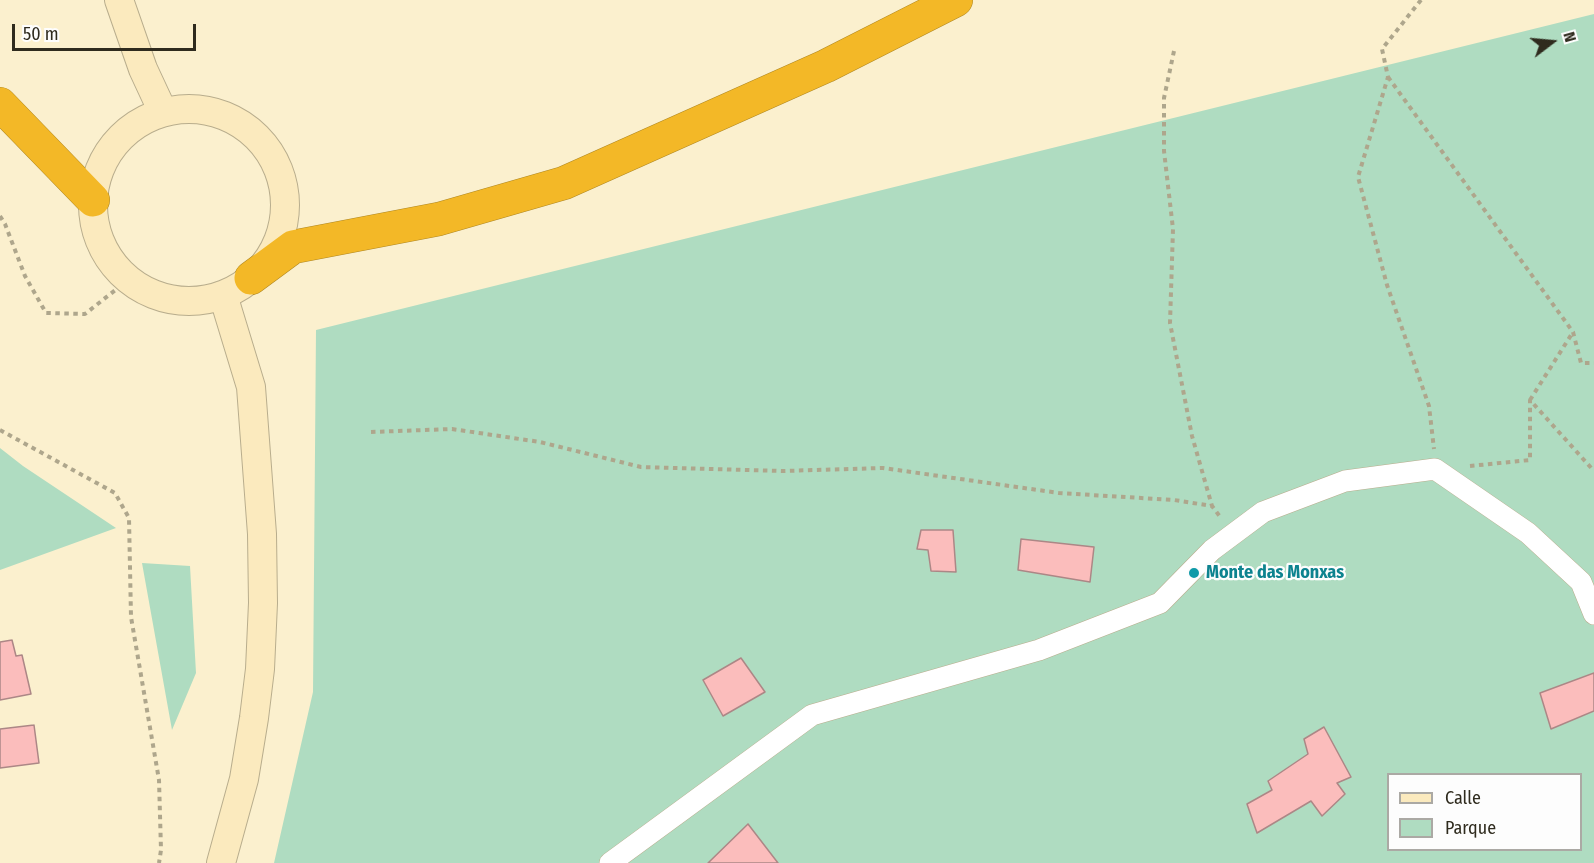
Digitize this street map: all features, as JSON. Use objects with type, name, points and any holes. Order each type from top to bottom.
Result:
[{"type":"highway","points":[[251,278],[293,247],[439,219],[564,183],[826,66],[956,0]]},
{"type":"highway","points":[[0,104],[93,200]]},
{"type":"street","points":[[119,0],[143,69],[163,111]]},
{"type":"street","points":[[195,108],[227,116],[254,134],[274,159],[284,190],[283,223],[272,254],[251,278],[238,288],[223,295],[198,301],[173,300],[150,292],[128,279],[112,263],[101,244],[94,222],[93,200],[99,170],[113,144],[135,124],[163,111],[195,108]]},
{"type":"street","points":[[221,863],[244,779],[254,718],[260,669],[263,603],[262,534],[251,387],[223,295]]},
{"type":"street","points":[[610,863],[812,715],[1039,650],[1160,603],[1212,550],[1263,513],[1345,482],[1435,469],[1528,533],[1581,582],[1594,614]]},
{"type":"path","points":[[1421,0],[1382,49],[1388,76],[1573,332],[1581,363],[1594,363]]},
{"type":"path","points":[[1174,51],[1164,98],[1164,151],[1173,229],[1170,323],[1192,436],[1212,506],[1234,535]]},
{"type":"path","points":[[1388,76],[1358,177],[1387,285],[1430,405],[1435,469],[1530,460],[1530,400],[1573,332]]},
{"type":"path","points":[[0,216],[25,276],[46,313],[85,314],[128,279]]},
{"type":"path","points":[[1530,400],[1594,471]]},
{"type":"path","points":[[371,432],[452,429],[540,442],[641,467],[782,471],[883,468],[1059,493],[1174,500],[1212,506]]},
{"type":"path","points":[[0,430],[115,493],[129,518],[131,617],[159,780],[161,850],[159,863]]},
{"type":"green space","points":[[1594,14],[1594,863],[274,863],[313,692],[316,330]]},
{"type":"green space","points":[[0,448],[23,466],[116,528],[0,570]]},
{"type":"green space","points":[[142,563],[190,566],[196,673],[172,730]]},
{"type":"building","points":[[921,530],[953,530],[956,572],[931,571],[928,550],[917,549]]},
{"type":"building","points":[[1021,539],[1094,547],[1090,582],[1018,570]]},
{"type":"building","points":[[12,640],[16,656],[22,655],[31,694],[0,700],[0,642]]},
{"type":"building","points":[[741,658],[765,692],[723,716],[703,680]]},
{"type":"building","points":[[1594,673],[1594,711],[1551,729],[1540,693]]},
{"type":"building","points":[[34,725],[39,763],[0,768],[0,729]]},
{"type":"building","points":[[1324,727],[1351,777],[1337,783],[1345,794],[1322,816],[1311,801],[1257,833],[1247,804],[1272,790],[1268,781],[1308,754],[1304,739]]},
{"type":"building","points":[[748,824],[778,863],[708,863]]},
{"type":"place","name":"Monte das Monxas","points":[[1194,573]]}]
